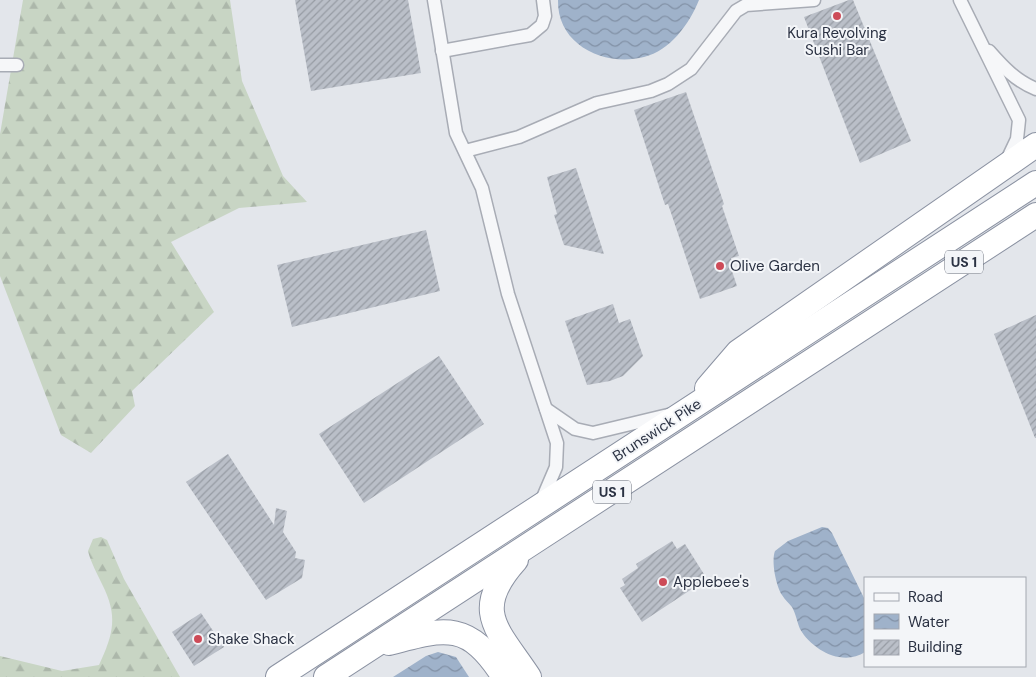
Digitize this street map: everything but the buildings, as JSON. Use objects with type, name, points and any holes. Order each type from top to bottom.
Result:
[{"type":"highway","points":[[687,410],[738,352],[1036,145]]},
{"type":"highway","name":"Brunswick Pike","points":[[278,677],[1036,183]]},
{"type":"highway","name":"Brunswick Pike","points":[[326,677],[1034,217]]},
{"type":"highway","points":[[529,677],[496,627],[491,616],[491,604],[494,589],[501,578],[532,544]]},
{"type":"highway","points":[[370,648],[423,634],[453,632],[467,637],[482,647],[504,677]]},
{"type":"street","points":[[434,0],[456,133],[482,188],[508,294],[557,443],[558,454],[551,482],[537,508]]},
{"type":"street","points":[[442,51],[530,35],[542,25],[545,16],[543,0]]},
{"type":"street","points":[[465,151],[519,137],[597,103],[651,91],[668,84],[690,69],[736,11],[746,5],[814,0]]},
{"type":"street","points":[[960,0],[1019,120],[1017,139],[1003,167]]},
{"type":"street","points":[[981,42],[1010,73],[1023,84],[1036,89]]},
{"type":"street","points":[[0,64],[17,65]]},
{"type":"street","points":[[546,409],[575,429],[593,433],[687,410]]},
{"type":"green space","points":[[23,0],[230,0],[242,81],[283,176],[307,202],[239,208],[171,242],[214,312],[132,391],[135,406],[91,453],[61,435],[0,276],[0,134]]},
{"type":"green space","points":[[101,537],[107,540],[124,579],[180,677],[0,677],[0,656],[62,671],[99,665],[111,634],[112,615],[107,595],[88,551],[93,539]]},
{"type":"water","points":[[558,0],[699,0],[690,18],[678,35],[662,49],[644,57],[614,59],[586,49],[574,40],[565,29],[560,16]]},
{"type":"water","points":[[822,527],[828,528],[832,533],[864,598],[864,652],[847,658],[838,657],[820,649],[805,637],[792,607],[782,595],[776,580],[774,567],[775,551],[788,541]]},
{"type":"water","points":[[438,652],[456,657],[469,677],[393,677],[426,656]]},
{"type":"place","name":"Kura Revolving Sushi Bar","points":[[837,16]]},
{"type":"place","name":"Olive Garden","points":[[720,266]]},
{"type":"place","name":"Applebee's","points":[[663,582]]},
{"type":"place","name":"Shake Shack","points":[[198,639]]}]
